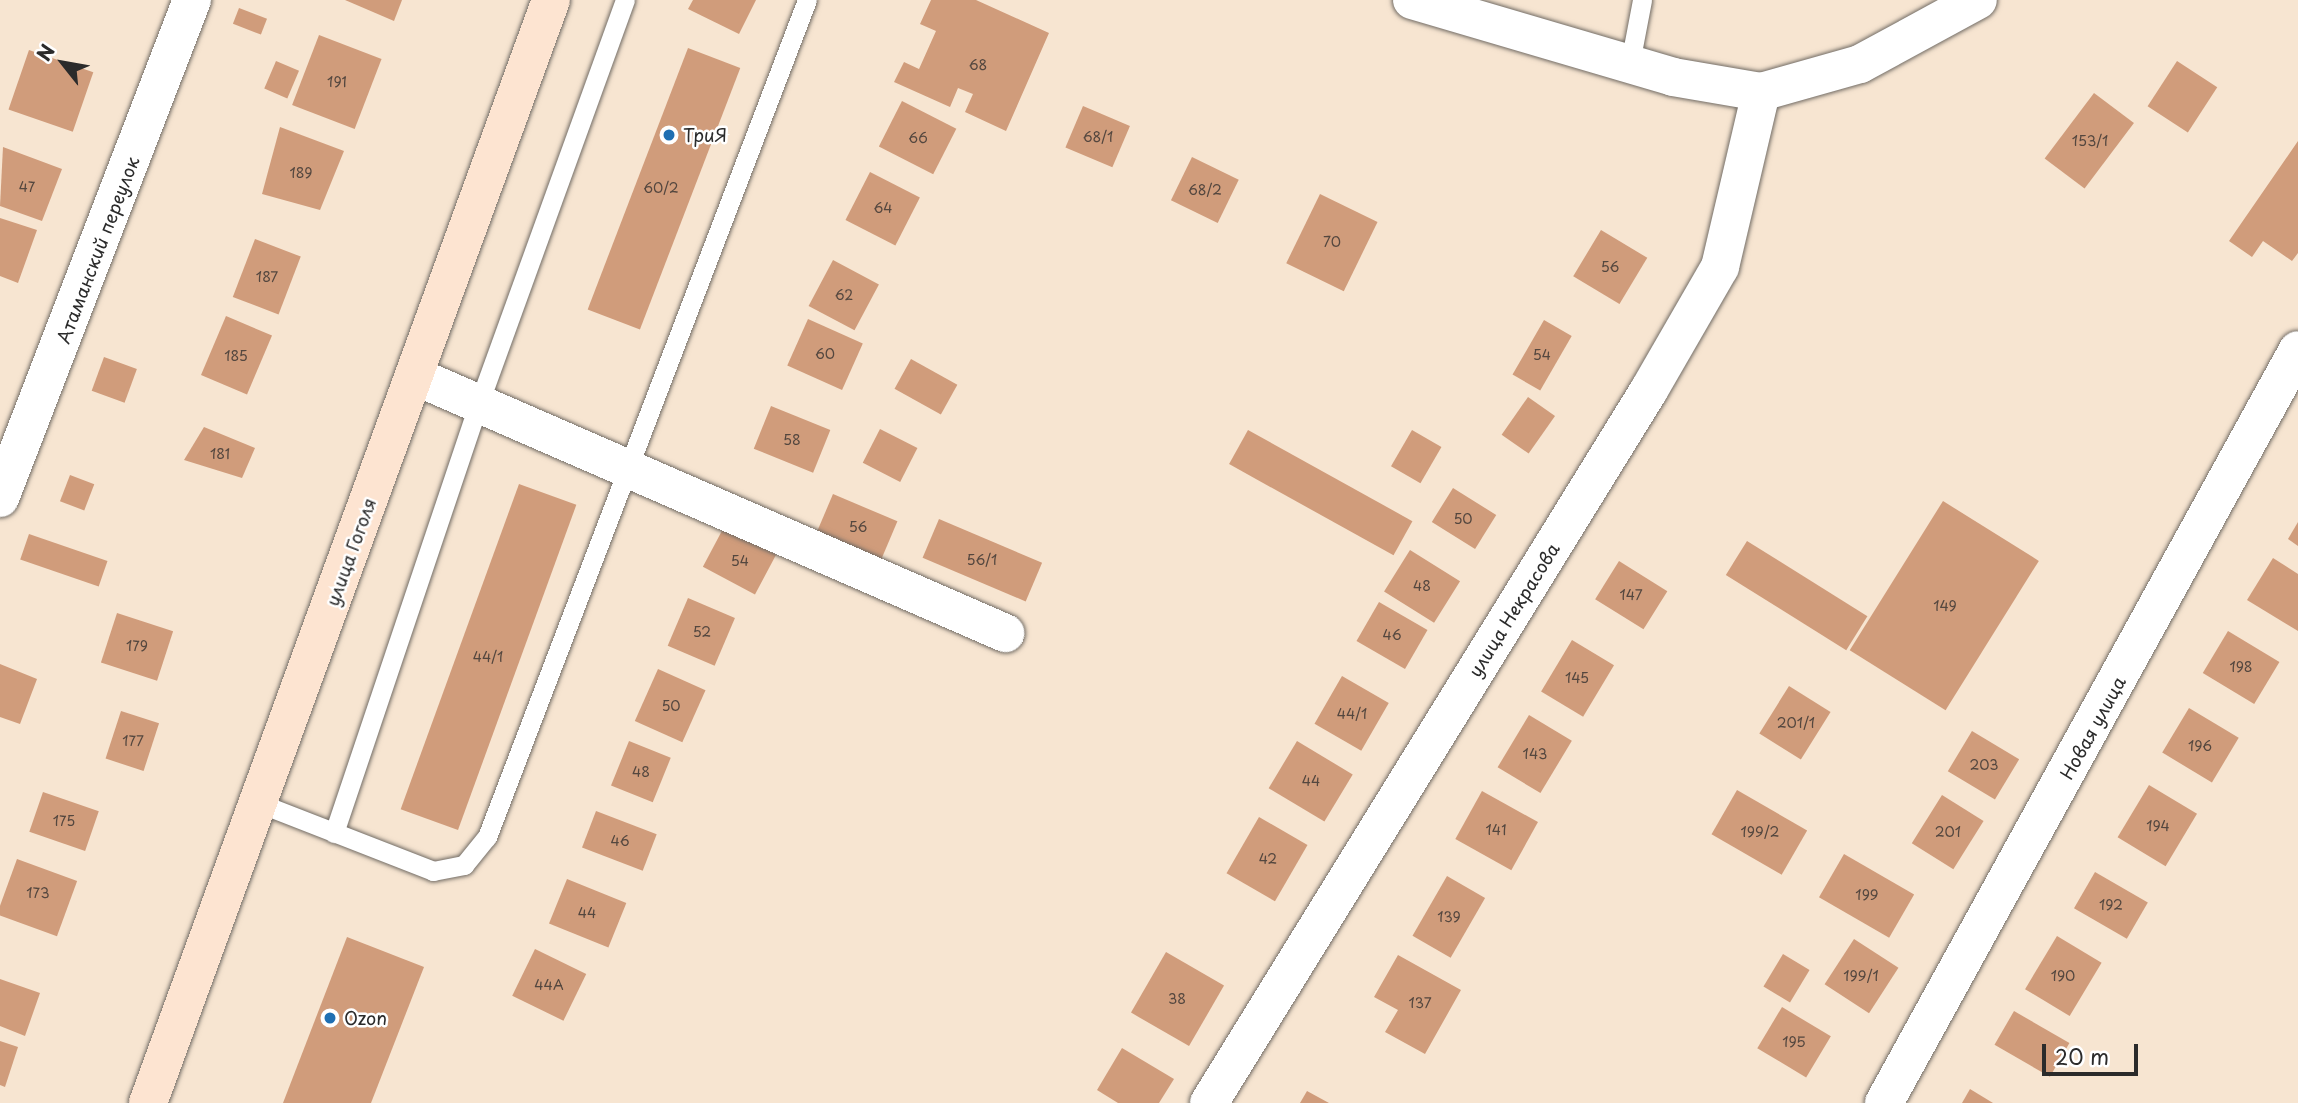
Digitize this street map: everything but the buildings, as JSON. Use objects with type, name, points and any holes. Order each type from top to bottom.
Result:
[{"type":"main road","name":"улица Гоголя","points":[[148,1103],[551,0]]},
{"type":"street","name":"Атаманский переулок","points":[[0,498],[192,0]]},
{"type":"street","points":[[1412,0],[1673,77],[1761,92],[1860,64],[1978,0]]},
{"type":"street","name":"улица Некрасова","points":[[1209,1103],[1649,390],[1720,267],[1761,92]]},
{"type":"street","name":"Новая улица","points":[[1884,1103],[2298,350]]},
{"type":"street","points":[[415,376],[1005,634]]},
{"type":"lane","points":[[334,832],[479,403],[625,0]]},
{"type":"lane","points":[[259,803],[433,871],[464,865],[487,836],[807,0]]},
{"type":"lane","points":[[1630,63],[1642,0]]},
{"type":"place","name":"ТриЯ","points":[[669,135]]},
{"type":"place","name":"Ozon","points":[[330,1018]]}]
